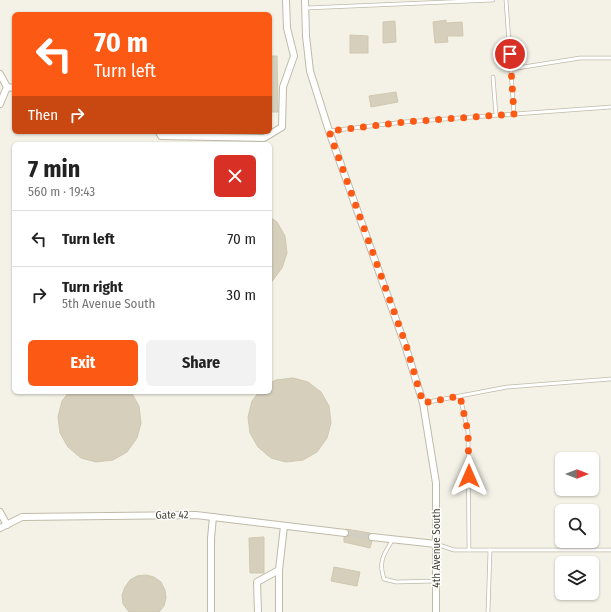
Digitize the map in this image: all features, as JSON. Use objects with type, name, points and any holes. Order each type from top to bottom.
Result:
[{"type":"street","points":[[272,133],[282,127],[283,87],[294,56],[287,28],[286,0]]},
{"type":"street","name":"4th Avenue South","points":[[305,0],[306,36],[310,71],[329,131],[406,345],[423,403],[436,483],[436,612]]},
{"type":"street","points":[[0,74],[7,87]]},
{"type":"street","points":[[7,87],[12,88]]},
{"type":"street","points":[[0,104],[7,87]]},
{"type":"street","points":[[160,134],[161,136],[264,138],[271,134]]},
{"type":"street","points":[[0,512],[7,525]]},
{"type":"street","name":"Gate 42","points":[[0,528],[22,517],[196,515],[345,533]]},
{"type":"street","points":[[211,612],[211,538],[213,517]]},
{"type":"street","points":[[279,612],[279,570],[284,526]]},
{"type":"street","points":[[372,537],[436,544]]},
{"type":"street","points":[[258,612],[257,582],[279,570]]},
{"type":"lane","points":[[306,8],[493,0]]},
{"type":"lane","points":[[506,0],[514,114]]},
{"type":"lane","points":[[511,69],[580,58],[611,58]]},
{"type":"lane","points":[[493,78],[496,115]]},
{"type":"lane","points":[[329,131],[404,122],[611,107]]},
{"type":"lane","points":[[423,403],[507,387],[611,379]]},
{"type":"lane","points":[[460,396],[468,432],[469,550]]},
{"type":"lane","points":[[394,539],[384,554],[380,567],[384,579],[396,582],[436,581]]},
{"type":"lane","points":[[436,544],[454,550],[611,550]]},
{"type":"lane","points":[[488,612],[490,550]]},
{"type":"building","points":[[446,20],[446,23],[462,22],[463,36],[447,36],[448,42],[435,43],[433,22]]},
{"type":"building","points":[[395,21],[396,42],[383,43],[383,22]]},
{"type":"building","points":[[350,35],[368,36],[368,53],[350,53]]},
{"type":"building","points":[[272,56],[277,56],[278,112],[272,112]]},
{"type":"building","points":[[396,92],[398,102],[371,107],[369,96]]},
{"type":"building","points":[[272,218],[277,222],[285,236],[287,253],[282,268],[272,281]]},
{"type":"building","points":[[293,378],[308,382],[321,392],[329,406],[331,423],[327,438],[317,452],[303,460],[286,462],[271,458],[258,447],[250,433],[248,417],[252,401],[257,394],[272,394],[272,382],[276,380]]},
{"type":"building","points":[[67,394],[132,394],[139,406],[141,423],[137,438],[127,452],[113,460],[96,462],[81,458],[68,447],[60,433],[58,417],[62,401]]},
{"type":"building","points":[[346,529],[370,533],[368,537],[372,541],[370,548],[344,542],[344,537],[349,534]]},
{"type":"building","points":[[264,537],[264,573],[250,573],[249,538]]},
{"type":"building","points":[[334,567],[360,572],[357,586],[331,581]]},
{"type":"building","points":[[146,575],[154,577],[161,582],[165,590],[166,598],[164,606],[159,612],[129,612],[123,604],[122,595],[125,587],[130,580],[137,576]]},
{"type":"tunnel","points":[[345,533],[372,537]]},
{"type":"route","points":[[469,476],[468,432],[460,396],[423,403],[406,345],[329,131],[404,122],[514,114],[510,54]]}]
